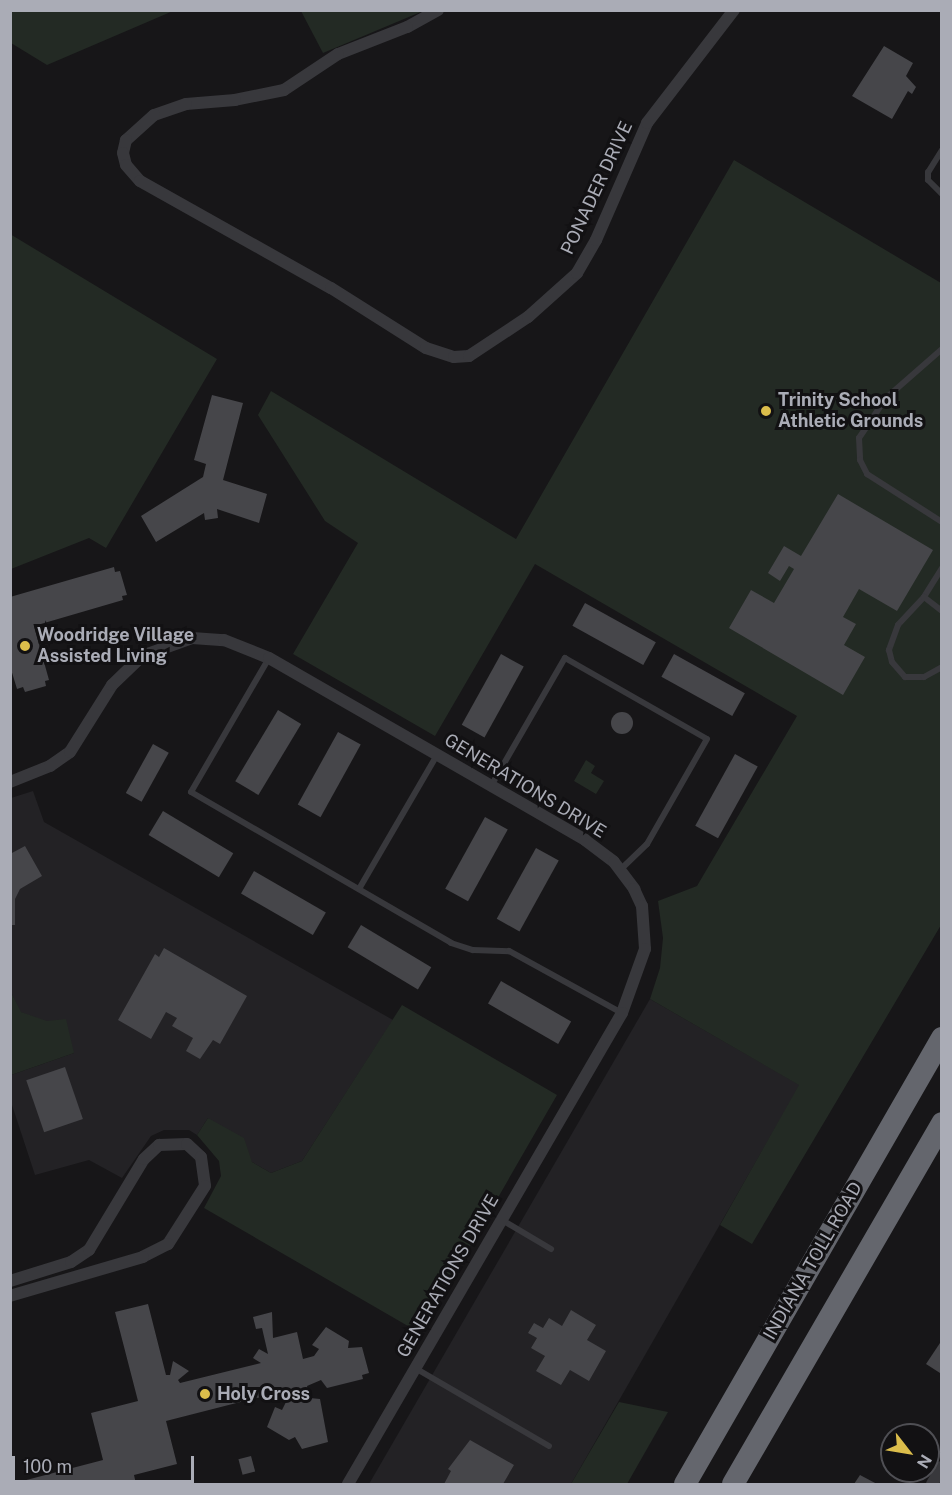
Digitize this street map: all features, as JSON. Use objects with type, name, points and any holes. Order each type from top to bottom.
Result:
[{"type":"highway","name":"INDIANA TOLL ROAD","points":[[685,1485],[942,1038]]},
{"type":"highway","points":[[734,1485],[942,1124]]},
{"type":"street","name":"PONADER DRIVE","points":[[438,10],[332,57],[284,90],[179,106],[141,124],[126,141],[123,153],[126,165],[140,181],[279,261],[331,288],[426,348],[454,357],[475,355],[552,298],[577,273],[596,240],[647,123],[734,10]]},
{"type":"street","name":"GENERATIONS DRIVE","points":[[10,782],[51,766],[70,752],[118,677],[142,656],[192,638],[211,638],[246,646],[269,658],[585,840],[621,869],[642,906],[645,928],[641,968],[621,1013],[348,1485]]},
{"type":"street","points":[[10,1281],[71,1262],[89,1250],[144,1159],[159,1145],[187,1144],[201,1158],[205,1186],[168,1244],[143,1257],[10,1296]]},
{"type":"street","points":[[932,1485],[942,1467]]},
{"type":"lane","points":[[942,150],[928,172],[928,180],[942,194]]},
{"type":"lane","points":[[942,348],[886,398],[859,438],[860,460],[867,474],[942,522]]},
{"type":"lane","points":[[942,568],[924,597],[898,626],[889,650],[892,662],[905,676],[924,677],[942,667]]},
{"type":"lane","points":[[924,597],[942,611]]},
{"type":"lane","points":[[269,658],[191,792],[451,943],[473,950],[509,951],[621,1013]]},
{"type":"lane","points":[[491,787],[566,658],[706,739],[647,844],[621,869]]},
{"type":"lane","points":[[359,889],[438,755]]},
{"type":"lane","points":[[501,1220],[551,1249]]},
{"type":"lane","points":[[416,1368],[549,1446]]},
{"type":"shaded area","points":[[10,11],[173,11],[47,65],[11,43]]},
{"type":"shaded area","points":[[301,11],[423,11],[323,53]]},
{"type":"shaded area","points":[[734,160],[941,283],[941,925],[752,1244],[720,1225],[799,1085],[650,999],[660,968],[663,938],[658,901],[697,886],[797,716],[535,564],[435,736],[293,654],[358,543],[325,521],[258,415],[271,391],[516,539]]},
{"type":"shaded area","points":[[10,234],[217,359],[106,548],[89,538],[11,569]]},
{"type":"shaded area","points":[[586,760],[595,766],[591,773],[604,781],[596,794],[574,781]]},
{"type":"shaded area","points":[[33,791],[44,822],[393,1020],[302,1161],[271,1173],[252,1162],[208,1118],[197,1135],[189,1130],[164,1130],[151,1136],[122,1178],[89,1160],[35,1175],[11,1102],[11,1075],[74,1053],[47,1022],[20,1012],[11,992],[11,798]]},
{"type":"shaded area","points":[[11,992],[21,1012],[47,1021],[66,1019],[74,1053],[11,1075]]},
{"type":"shaded area","points":[[650,999],[800,1085],[571,1484],[369,1484]]},
{"type":"shaded area","points":[[402,1005],[557,1095],[420,1333],[204,1208],[221,1176],[219,1161],[197,1135],[208,1118],[244,1138],[252,1162],[271,1173],[302,1161]]},
{"type":"shaded area","points":[[619,1402],[668,1412],[627,1484],[571,1484]]},
{"type":"building","points":[[884,46],[913,63],[906,76],[916,87],[912,94],[908,91],[892,119],[852,96]]},
{"type":"building","points":[[212,395],[243,403],[223,480],[267,494],[259,523],[217,509],[218,518],[205,520],[204,513],[156,542],[141,516],[203,477],[206,464],[194,460]]},
{"type":"building","points":[[838,494],[933,550],[897,611],[859,589],[843,617],[856,624],[844,645],[865,657],[843,695],[729,628],[751,590],[774,603],[794,569],[789,566],[780,581],[768,573],[784,546],[801,556]]},
{"type":"building","name":"Woodridge Village Assisted Living","points":[[114,567],[115,572],[120,571],[127,595],[122,596],[123,600],[34,626],[49,680],[45,681],[46,686],[25,692],[23,687],[17,689],[10,666],[10,597]]},
{"type":"building","points":[[585,603],[656,642],[643,665],[572,626]]},
{"type":"building","points":[[501,654],[524,667],[484,737],[462,725]]},
{"type":"building","points":[[674,654],[745,693],[732,716],[661,677]]},
{"type":"building","points":[[278,710],[301,724],[258,795],[235,781]]},
{"type":"building","points":[[618,712],[626,712],[633,719],[633,727],[626,734],[618,734],[611,727],[611,719]]},
{"type":"building","points":[[338,732],[361,745],[321,817],[298,805]]},
{"type":"building","points":[[153,744],[169,753],[142,802],[126,793]]},
{"type":"building","points":[[735,754],[758,767],[718,838],[695,826]]},
{"type":"building","points":[[163,811],[233,853],[219,877],[149,835]]},
{"type":"building","points":[[485,817],[508,830],[468,901],[445,889]]},
{"type":"building","points":[[25,846],[42,876],[20,889],[15,899],[15,925],[10,925],[10,854]]},
{"type":"building","points":[[536,848],[559,861],[519,931],[497,919]]},
{"type":"building","points":[[254,871],[326,912],[313,935],[241,894]]},
{"type":"building","points":[[361,925],[431,967],[418,990],[348,947]]},
{"type":"building","points":[[164,948],[247,996],[220,1044],[213,1040],[200,1059],[186,1051],[193,1038],[172,1026],[177,1018],[166,1012],[151,1039],[118,1020],[155,954],[159,957]]},
{"type":"building","points":[[501,981],[571,1021],[558,1044],[488,1004]]},
{"type":"building","points":[[65,1067],[83,1119],[44,1132],[26,1080]]},
{"type":"building","name":"Holy Cross","points":[[148,1304],[166,1375],[170,1375],[173,1361],[189,1371],[178,1380],[180,1383],[261,1363],[253,1358],[259,1349],[268,1354],[262,1328],[256,1329],[253,1317],[272,1312],[273,1338],[297,1332],[303,1359],[314,1356],[319,1349],[312,1345],[326,1327],[349,1341],[348,1348],[362,1347],[369,1373],[362,1375],[363,1379],[327,1388],[321,1380],[307,1386],[310,1398],[320,1399],[328,1442],[302,1449],[295,1437],[289,1440],[267,1427],[275,1407],[282,1410],[286,1402],[284,1391],[166,1421],[177,1464],[134,1475],[136,1484],[11,1484],[103,1460],[91,1413],[138,1401],[115,1312]]},
{"type":"building","points":[[571,1310],[596,1325],[587,1340],[606,1351],[589,1381],[570,1370],[561,1385],[536,1371],[545,1356],[531,1348],[537,1338],[528,1333],[534,1323],[543,1328],[549,1318],[562,1326]]},
{"type":"building","points":[[942,1340],[942,1370],[940,1373],[926,1364]]},
{"type":"building","points":[[470,1440],[514,1465],[503,1484],[444,1484],[451,1471],[448,1469]]},
{"type":"building","points":[[251,1456],[255,1471],[243,1475],[238,1459]]},
{"type":"building","points":[[860,1475],[877,1484],[854,1484]]},
{"type":"place","name":"Trinity School Athletic Grounds","points":[[766,411]]},
{"type":"place","name":"Woodridge Village Assisted Living","points":[[25,646]]},
{"type":"place","name":"Holy Cross","points":[[205,1394]]}]
